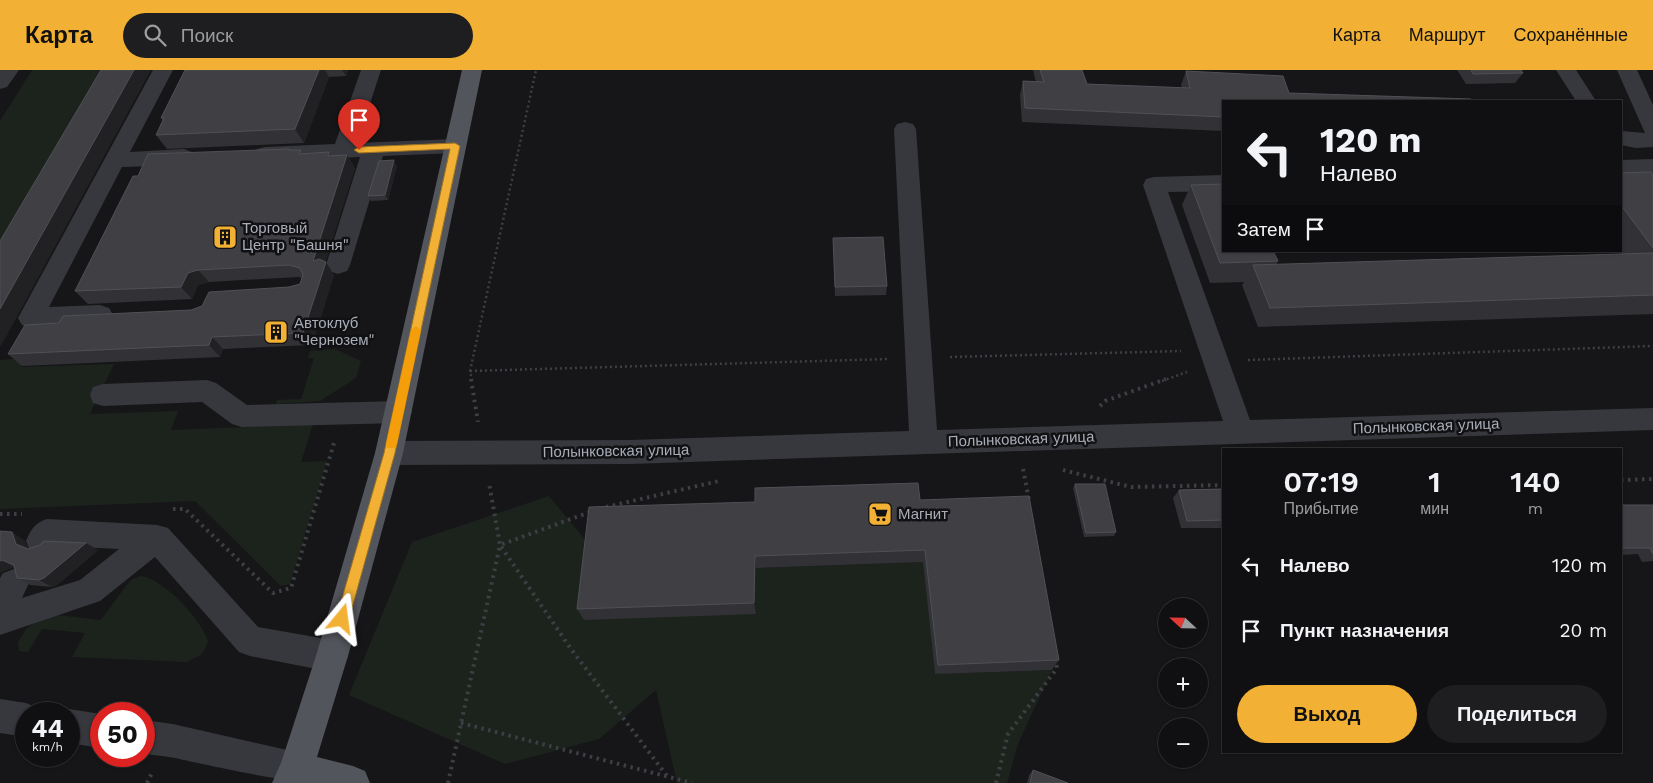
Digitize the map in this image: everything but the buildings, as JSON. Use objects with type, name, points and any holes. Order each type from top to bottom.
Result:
[{"type":"main road","points":[[353,783],[292,776],[332,656],[390,453],[472,70]]},
{"type":"street","points":[[0,82],[8,70]]},
{"type":"street","points":[[126,314],[30,318],[116,160],[162,70]]},
{"type":"street","points":[[344,150],[371,70]]},
{"type":"street","points":[[1566,70],[1585,100]]},
{"type":"street","points":[[1628,70],[1653,129]]},
{"type":"street","points":[[905,129],[924,443]]},
{"type":"street","points":[[1622,138],[1636,141],[1653,140]]},
{"type":"street","points":[[245,155],[455,146]]},
{"type":"street","points":[[338,265],[374,149]]},
{"type":"street","points":[[116,160],[205,156]]},
{"type":"street","points":[[1622,168],[1653,167]]},
{"type":"street","points":[[1222,183],[1154,185],[1210,350],[1240,431]]},
{"type":"street","points":[[103,395],[207,392],[242,416],[398,412]]},
{"type":"street","name":"Полынковская улица","points":[[390,453],[630,452],[1653,419]]},
{"type":"street","points":[[41,541],[47,532],[161,524]]},
{"type":"street","points":[[0,620],[89,591],[161,524]]},
{"type":"street","points":[[161,524],[250,641],[332,656]]},
{"type":"street","points":[[0,716],[15,718]]},
{"type":"street","points":[[155,739],[173,741],[292,776]]},
{"type":"path","points":[[470,371],[1210,350],[1234,360],[1653,346]]},
{"type":"path","points":[[161,524],[185,509],[272,592],[291,588],[343,412]]},
{"type":"path","points":[[1022,464],[1029,503]]},
{"type":"path","points":[[1060,469],[1130,487],[1222,485]]},
{"type":"path","points":[[667,776],[570,648],[500,545],[597,509],[727,479]]},
{"type":"path","points":[[1622,480],[1653,479]]},
{"type":"path","points":[[0,514],[29,514]]},
{"type":"path","points":[[996,783],[1008,734],[1057,668],[1056,659]]},
{"type":"path","points":[[461,724],[692,783]]},
{"type":"shaded area","points":[[32,70],[117,70],[0,275],[0,121]]},
{"type":"shaded area","points":[[335,349],[361,361],[356,378],[320,401],[276,404],[277,400],[301,399],[314,358],[308,358],[310,351]]},
{"type":"shaded area","points":[[25,358],[21,367],[114,364],[90,414],[178,411],[171,430],[313,424],[301,462],[327,461],[290,584],[281,586],[195,501],[0,509],[0,360]]},
{"type":"shaded area","points":[[549,496],[592,548],[756,613],[756,568],[923,562],[935,674],[1052,670],[1018,744],[1007,783],[677,783],[656,690],[599,739],[505,764],[349,695],[412,542]]},
{"type":"shaded area","points":[[141,576],[150,579],[171,593],[199,623],[208,642],[202,654],[187,662],[72,657],[85,633],[42,629],[28,652],[19,651],[18,643],[26,629],[48,614],[101,620],[128,583],[132,579]]},
{"type":"slow traffic","points":[[391,444],[416,330]]},
{"type":"place","name":"Торговый Центр \"Башня\"","points":[[225,237]]},
{"type":"place","name":"Автоклуб \"Чернозем\"","points":[[276,332]]},
{"type":"place","name":"Магнит","points":[[880,514]]},
{"type":"route","points":[[342,619],[390,453],[455,146],[359,150]]}]
